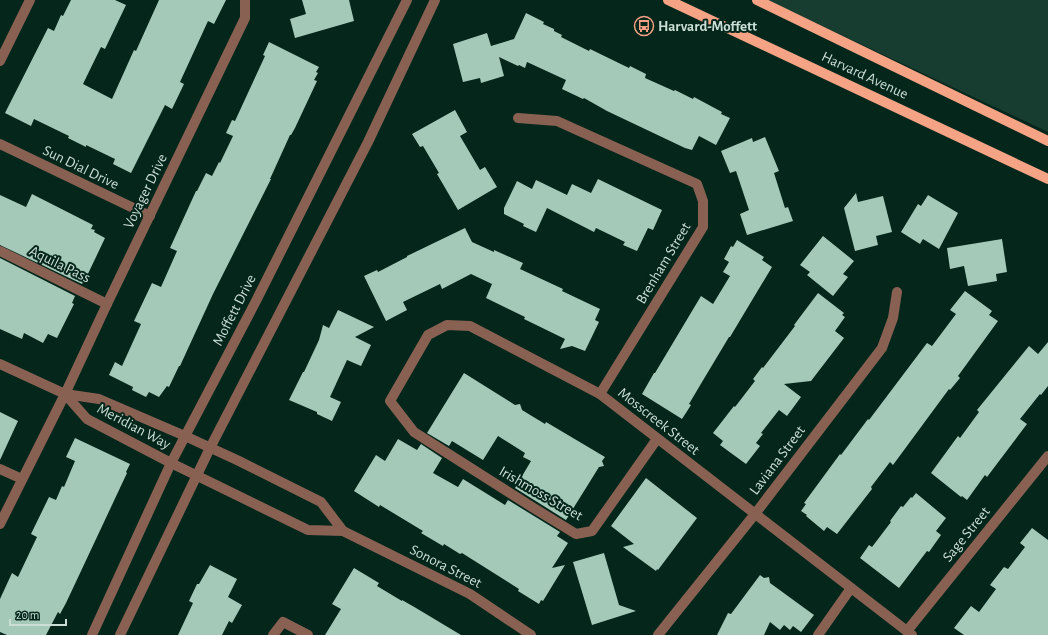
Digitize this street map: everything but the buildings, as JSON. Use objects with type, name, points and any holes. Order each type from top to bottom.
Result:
[{"type":"main road","name":"Harvard Avenue","points":[[668,0],[1048,179]]},
{"type":"main road","name":"Harvard Avenue","points":[[758,0],[1048,141]]},
{"type":"street","points":[[0,61],[30,0]]},
{"type":"street","name":"Voyager Drive","points":[[0,524],[65,394],[245,18],[245,0]]},
{"type":"street","name":"Moffett Drive","points":[[92,635],[171,463],[256,301],[407,0]]},
{"type":"street","points":[[120,635],[196,475],[368,142],[435,0]]},
{"type":"street","name":"Brenham Street","points":[[518,118],[557,121],[564,124],[697,184],[703,201],[703,227],[600,394]]},
{"type":"street","name":"Sun Dial Drive","points":[[0,144],[150,216]]},
{"type":"street","name":"Aquila Pass","points":[[0,251],[107,304]]},
{"type":"street","name":"Laviana Street","points":[[658,635],[755,514],[882,348],[893,318],[897,292]]},
{"type":"street","name":"Mosscreek Street","points":[[390,401],[428,335],[447,325],[470,326],[600,394],[909,633]]},
{"type":"street","name":"Meridian Way","points":[[0,364],[65,394],[99,399],[210,448]]},
{"type":"street","name":"Meridian Way","points":[[65,394],[87,420],[196,475]]},
{"type":"street","name":"Irishmoss Street","points":[[390,401],[414,432],[576,534],[592,531],[657,438]]},
{"type":"street","name":"Sonora Street","points":[[210,448],[321,502],[343,531]]},
{"type":"street","name":"Sage Street","points":[[909,633],[1048,456]]},
{"type":"street","points":[[0,469],[22,479]]},
{"type":"street","name":"Sonora Street","points":[[196,475],[308,530],[343,531],[470,594],[531,635]]},
{"type":"street","points":[[818,635],[851,588]]},
{"type":"street","points":[[273,635],[283,622],[308,635]]},
{"type":"green space","points":[[767,0],[1048,0],[1048,132]]},
{"type":"place","name":"Harvard-Moffett","points":[[644,26]]}]
